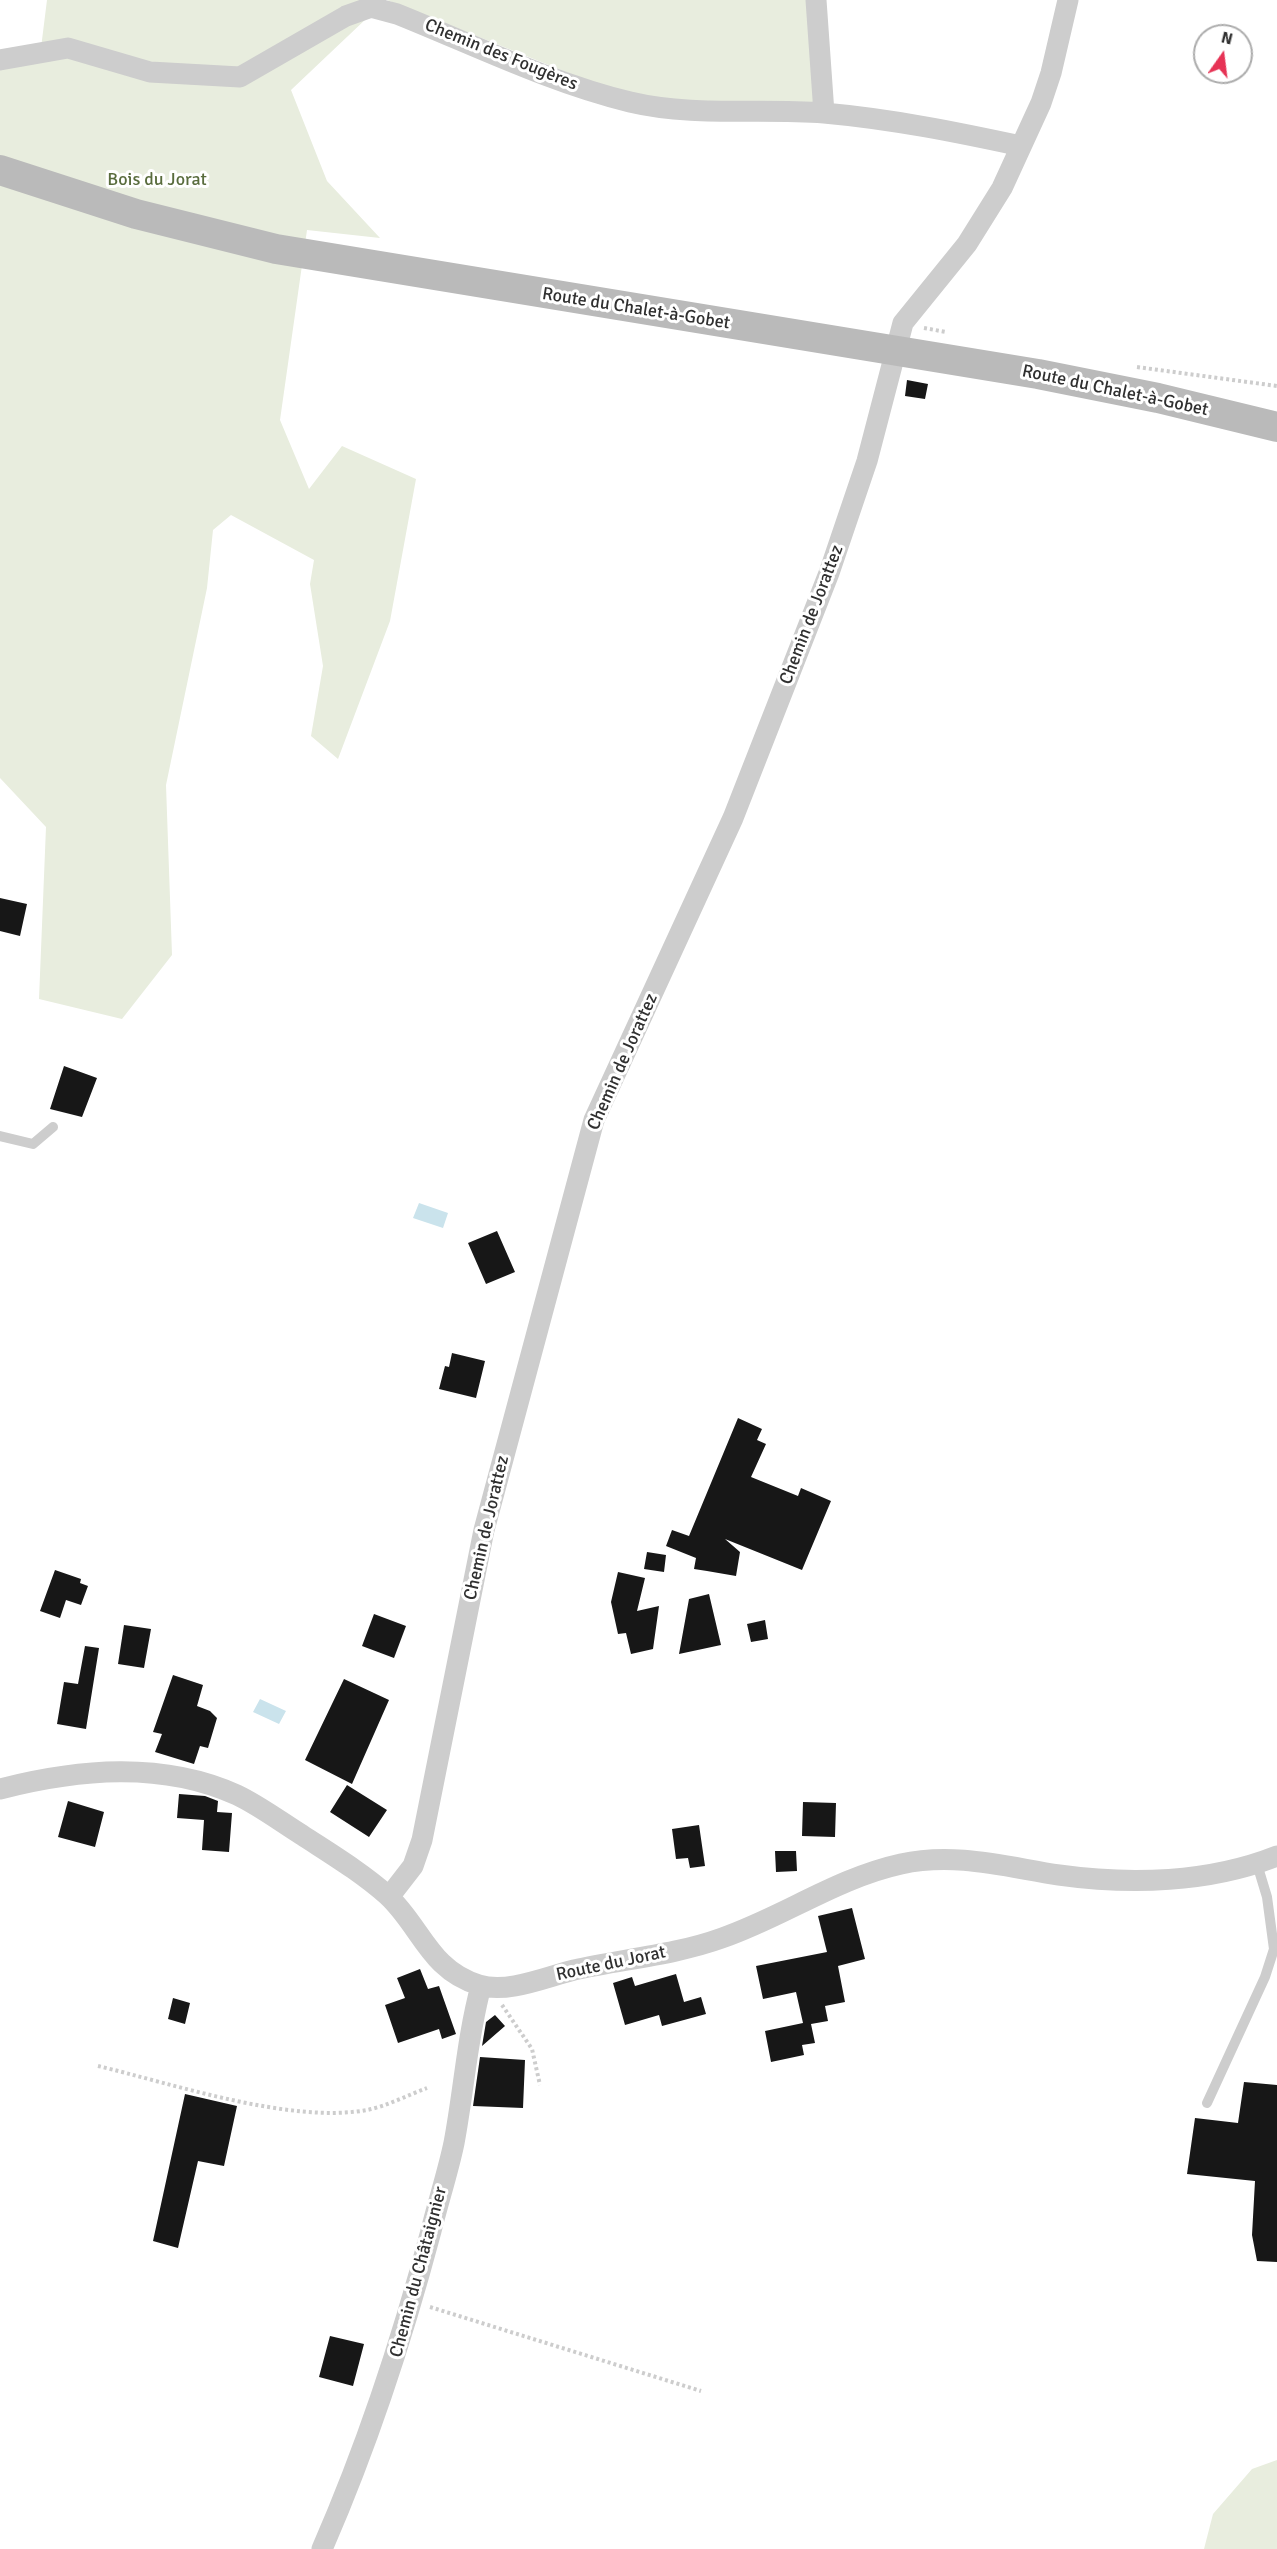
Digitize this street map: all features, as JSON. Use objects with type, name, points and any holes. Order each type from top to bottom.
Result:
[{"type":"main road","name":"Route du Chalet-à-Gobet","points":[[0,170],[136,214],[276,249],[1117,389],[1277,427]]},
{"type":"street","points":[[816,0],[824,113]]},
{"type":"street","name":"Chemin de Jorattez","points":[[389,1897],[413,1866],[422,1840],[484,1530],[594,1120],[733,818],[855,502],[908,315],[967,244],[986,217],[1021,146],[1051,73],[1068,0]]},
{"type":"street","name":"Chemin des Fougères","points":[[0,60],[68,48],[150,72],[240,77],[317,31],[371,7],[397,14],[582,88],[631,102],[680,110],[824,113],[933,128],[1021,146]]},
{"type":"street","points":[[0,1789],[98,1771],[169,1775],[219,1788],[240,1797],[349,1865],[389,1897],[437,1959],[455,1974],[489,1986]]},
{"type":"street","name":"Route du Jorat","points":[[489,1986],[702,1945],[725,1937],[856,1878],[920,1860],[982,1861],[1056,1874],[1114,1880],[1164,1880],[1267,1860]]},
{"type":"street","name":"Chemin du Châtaignier","points":[[322,2549],[354,2477],[393,2366],[454,2143],[470,2029],[489,1986]]},
{"type":"lane","points":[[0,1136],[33,1144],[53,1127]]},
{"type":"lane","points":[[1207,2103],[1265,1977],[1274,1949],[1268,1897],[1267,1860]]},
{"type":"path","points":[[489,1986],[532,2049],[540,2085]]},
{"type":"path","points":[[98,2066],[270,2108],[331,2113],[368,2110],[427,2088]]},
{"type":"path","points":[[412,2301],[701,2391]]},
{"type":"green space","name":"Bois du Jorat","points":[[47,0],[386,0],[291,90],[327,181],[380,238],[307,230],[280,420],[309,489],[342,446],[416,479],[390,621],[338,759],[311,736],[323,666],[310,584],[314,560],[231,515],[213,530],[207,588],[166,785],[172,955],[122,1019],[39,999],[46,827],[0,778],[0,65],[40,56]]},
{"type":"green space","points":[[387,0],[808,0],[815,102],[681,101],[632,95],[581,78]]},
{"type":"green space","points":[[1277,2460],[1277,2549],[1204,2549],[1213,2514],[1252,2469]]},
{"type":"water","points":[[419,1203],[448,1213],[443,1228],[413,1218]]},
{"type":"water","points":[[260,1699],[286,1711],[279,1724],[253,1712]]},
{"type":"building","points":[[907,380],[928,384],[925,399],[905,396]]},
{"type":"building","points":[[0,898],[27,904],[20,936],[0,931]]},
{"type":"building","points":[[64,1066],[97,1078],[82,1117],[50,1109]]},
{"type":"building","points":[[497,1231],[515,1272],[486,1284],[468,1243]]},
{"type":"building","points":[[452,1353],[485,1361],[476,1398],[439,1389],[445,1366],[449,1367]]},
{"type":"building","points":[[738,1418],[762,1429],[757,1440],[766,1444],[751,1477],[798,1496],[801,1488],[831,1501],[802,1570],[725,1539],[740,1552],[736,1576],[694,1569],[696,1558],[666,1546],[672,1530],[689,1536]]},
{"type":"building","points":[[647,1552],[666,1555],[664,1572],[644,1569]]},
{"type":"building","points":[[55,1570],[81,1579],[80,1583],[88,1586],[81,1605],[66,1600],[60,1618],[40,1611]]},
{"type":"building","points":[[618,1572],[645,1578],[637,1611],[659,1606],[653,1649],[631,1654],[626,1633],[618,1634],[611,1602]]},
{"type":"building","points":[[709,1594],[721,1645],[679,1654],[689,1599]]},
{"type":"building","points":[[374,1614],[406,1626],[394,1658],[362,1646]]},
{"type":"building","points":[[765,1620],[768,1639],[751,1642],[747,1624]]},
{"type":"building","points":[[124,1625],[151,1629],[144,1668],[118,1664]]},
{"type":"building","points":[[85,1646],[99,1648],[86,1729],[57,1724],[64,1682],[78,1684]]},
{"type":"building","points":[[173,1675],[203,1685],[197,1706],[210,1711],[217,1718],[208,1748],[200,1746],[194,1764],[155,1752],[162,1734],[153,1732]]},
{"type":"building","points":[[344,1679],[389,1700],[352,1784],[305,1760]]},
{"type":"building","points":[[347,1785],[387,1810],[369,1837],[330,1812]]},
{"type":"building","points":[[179,1794],[205,1796],[218,1801],[217,1812],[232,1813],[229,1852],[202,1850],[204,1820],[177,1818]]},
{"type":"building","points":[[68,1801],[104,1812],[95,1847],[58,1837]]},
{"type":"building","points":[[803,1802],[836,1803],[835,1837],[802,1836]]},
{"type":"building","points":[[699,1825],[705,1866],[690,1868],[688,1858],[676,1859],[672,1829]]},
{"type":"building","points":[[775,1851],[796,1851],[797,1871],[776,1872]]},
{"type":"building","points":[[852,1908],[865,1959],[838,1966],[845,2002],[825,2006],[828,2021],[811,2024],[815,2043],[802,2045],[804,2055],[771,2062],[765,2031],[803,2023],[796,1992],[763,1999],[756,1966],[827,1952],[818,1916]]},
{"type":"building","points":[[420,1969],[428,1989],[439,1986],[456,2034],[442,2039],[439,2029],[398,2043],[385,2005],[405,1998],[397,1978]]},
{"type":"building","points":[[676,1974],[684,2002],[701,1997],[706,2014],[662,2026],[659,2015],[625,2025],[613,1983],[632,1977],[635,1986]]},
{"type":"building","points":[[173,1998],[190,2003],[185,2024],[168,2019]]},
{"type":"building","points":[[495,2015],[505,2026],[482,2046],[486,2022]]},
{"type":"building","points":[[480,2057],[525,2060],[523,2108],[473,2106]]},
{"type":"building","points":[[1244,2082],[1277,2085],[1277,2262],[1257,2261],[1252,2235],[1255,2181],[1187,2174],[1195,2118],[1238,2123]]},
{"type":"building","points":[[185,2094],[237,2106],[224,2166],[198,2161],[178,2248],[153,2241]]},
{"type":"building","points":[[330,2336],[364,2344],[353,2386],[319,2377]]}]
